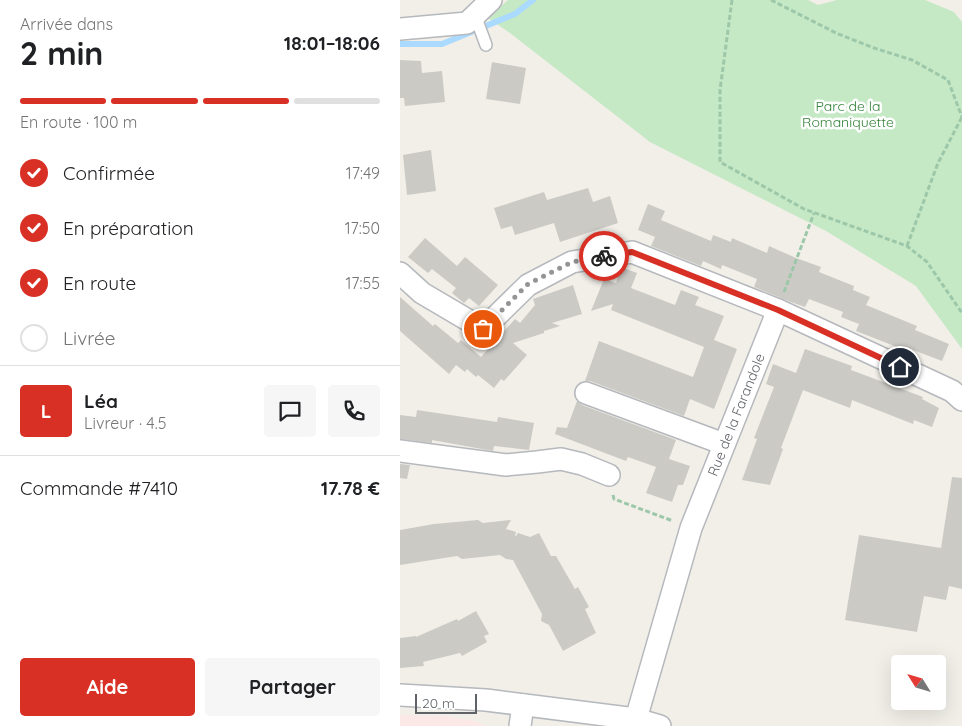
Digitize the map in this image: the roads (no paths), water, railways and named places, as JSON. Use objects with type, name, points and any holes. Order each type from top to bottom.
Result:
[{"type":"street","points":[[400,29],[467,23],[491,0]]},
{"type":"street","points":[[400,273],[422,293],[483,329],[528,284],[572,262],[632,252],[778,310],[952,391],[962,400]]},
{"type":"street","name":"Rue de la Farandole","points":[[635,722],[692,528],[778,310]]},
{"type":"street","points":[[586,393],[724,444]]},
{"type":"street","points":[[400,451],[506,465],[561,459],[582,464],[608,475]]},
{"type":"street","points":[[400,695],[486,700],[660,726]]},
{"type":"street","points":[[520,726],[523,705]]},
{"type":"lane","points":[[475,15],[486,45]]},
{"type":"waterway","points":[[400,44],[442,44],[515,14],[533,0]]},
{"type":"park label","name":"Parc de la Romaniquette","points":[[848,114]]}]
